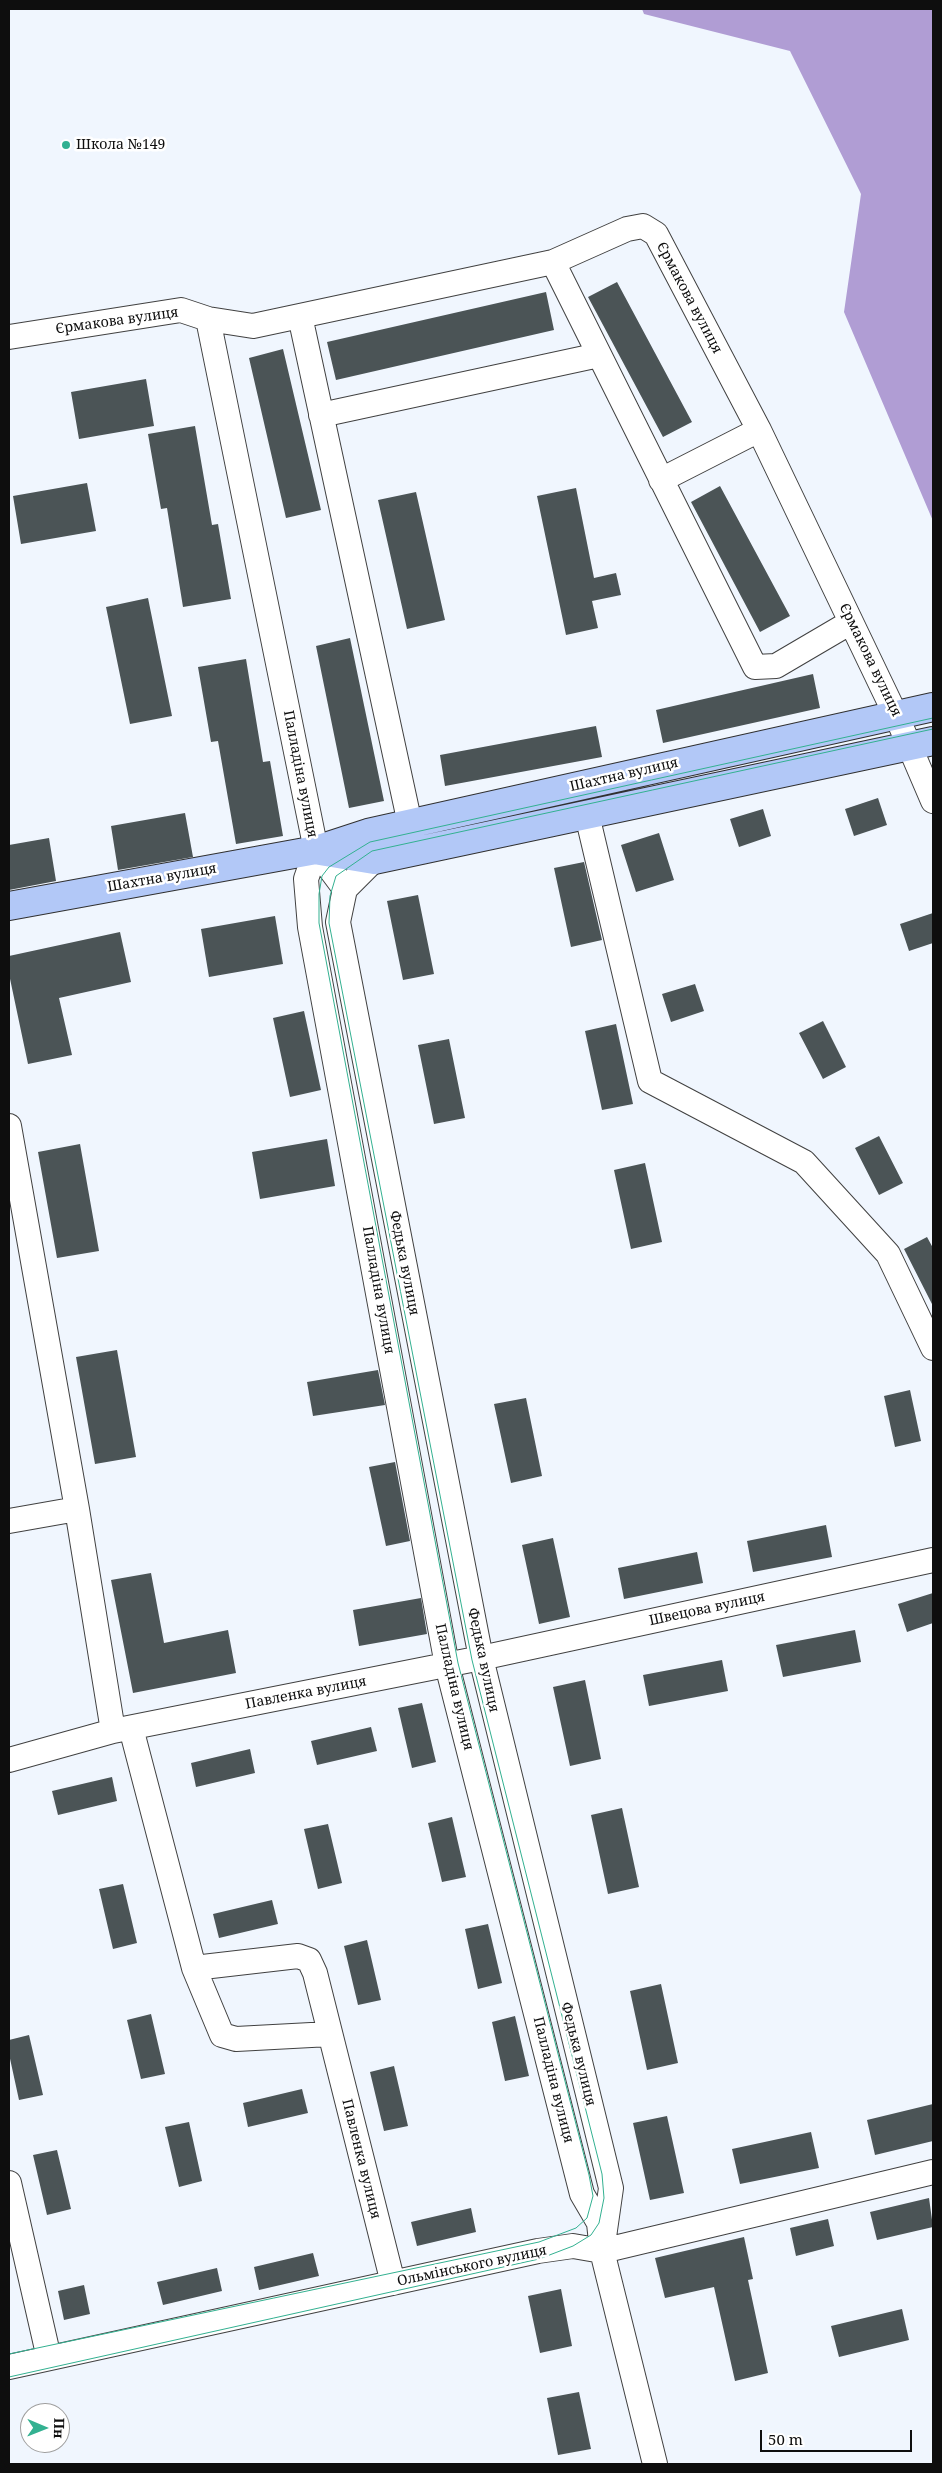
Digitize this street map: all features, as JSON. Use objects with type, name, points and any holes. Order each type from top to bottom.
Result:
[{"type":"main road","name":"Шахтна вулиця","points":[[9,906],[316,850],[368,834],[410,824],[933,706]]},
{"type":"main road","name":"Шахтна вулиця","points":[[316,850],[374,860],[922,743]]},
{"type":"street","name":"Єрмакова вулиця","points":[[9,337],[181,310],[208,319],[254,326],[552,262],[626,229],[643,226],[656,234],[759,430],[895,714],[922,743],[933,801]]},
{"type":"street","points":[[552,262],[755,667],[776,666],[851,622]]},
{"type":"street","points":[[300,316],[410,824]]},
{"type":"street","name":"Палладіна вулиця","points":[[208,319],[316,850],[306,878],[310,927],[447,1665],[582,2194],[598,2223],[602,2252]]},
{"type":"street","points":[[321,415],[599,355]]},
{"type":"street","points":[[661,480],[759,430]]},
{"type":"street","points":[[587,815],[650,1081],[804,1162],[888,1254],[933,1348]]},
{"type":"street","points":[[316,850],[345,889],[374,860]]},
{"type":"street","name":"Федька вулиця","points":[[345,889],[338,922],[481,1658],[611,2188],[602,2252],[655,2464]]},
{"type":"street","points":[[9,1126],[77,1509],[122,1730],[194,1968],[222,2035],[236,2038],[330,2034]]},
{"type":"street","points":[[9,1521],[77,1509]]},
{"type":"street","name":"Швецова вулиця","points":[[481,1658],[933,1560]]},
{"type":"street","name":"Павленка вулиця","points":[[9,1760],[122,1730],[481,1658]]},
{"type":"street","name":"Павленка вулиця","points":[[194,1968],[298,1956],[309,1960],[315,1973],[393,2283]]},
{"type":"street","name":"Ольмінського вулиця","points":[[9,2367],[538,2250],[573,2246],[602,2252],[933,2172]]},
{"type":"street","points":[[9,2183],[49,2358]]},
{"type":"shaded area","points":[[642,9],[933,9],[933,521],[844,312],[861,194],[790,51],[644,14]]},
{"type":"building","points":[[617,282],[692,422],[663,437],[588,297]]},
{"type":"building","points":[[546,292],[554,330],[336,380],[327,342]]},
{"type":"building","points":[[283,349],[321,510],[286,518],[249,358]]},
{"type":"building","points":[[146,379],[154,426],[79,439],[71,392]]},
{"type":"building","points":[[195,426],[212,525],[218,524],[231,599],[183,607],[167,508],[161,509],[148,434]]},
{"type":"building","points":[[87,483],[96,531],[21,544],[13,496]]},
{"type":"building","points":[[720,486],[790,616],[760,632],[691,502]]},
{"type":"building","points":[[576,488],[594,578],[616,573],[621,595],[592,601],[598,628],[566,635],[537,496]]},
{"type":"building","points":[[416,492],[445,620],[407,629],[378,500]]},
{"type":"building","points":[[148,598],[172,716],[130,724],[106,607]]},
{"type":"building","points":[[350,638],[384,801],[349,808],[316,646]]},
{"type":"building","points":[[246,659],[263,762],[270,761],[283,836],[236,844],[218,741],[211,742],[198,667]]},
{"type":"building","points":[[813,674],[820,708],[663,743],[656,710]]},
{"type":"building","points":[[596,726],[602,757],[445,786],[440,755]]},
{"type":"building","points":[[878,798],[887,825],[854,836],[845,809]]},
{"type":"building","points":[[763,809],[771,836],[739,847],[730,819]]},
{"type":"building","points":[[185,813],[193,857],[118,870],[111,826]]},
{"type":"building","points":[[659,833],[674,880],[636,892],[621,845]]},
{"type":"building","points":[[49,838],[56,881],[9,890],[9,845]]},
{"type":"building","points":[[584,862],[602,940],[571,947],[554,868]]},
{"type":"building","points":[[418,895],[434,974],[403,980],[387,901]]},
{"type":"building","points":[[933,913],[933,943],[909,951],[900,924]]},
{"type":"building","points":[[275,916],[283,964],[209,977],[201,929]]},
{"type":"building","points":[[120,932],[131,982],[59,998],[72,1055],[28,1064],[9,974],[9,956]]},
{"type":"building","points":[[695,984],[704,1011],[671,1022],[662,994]]},
{"type":"building","points":[[304,1011],[321,1090],[290,1097],[273,1018]]},
{"type":"building","points":[[823,1021],[846,1067],[823,1079],[799,1033]]},
{"type":"building","points":[[616,1024],[633,1104],[602,1110],[585,1031]]},
{"type":"building","points":[[449,1039],[465,1118],[434,1124],[418,1045]]},
{"type":"building","points":[[879,1136],[903,1183],[879,1195],[855,1148]]},
{"type":"building","points":[[327,1139],[335,1186],[260,1199],[252,1152]]},
{"type":"building","points":[[80,1144],[99,1251],[57,1258],[38,1152]]},
{"type":"building","points":[[645,1163],[662,1242],[631,1249],[614,1170]]},
{"type":"building","points":[[927,1237],[933,1248],[933,1306],[904,1249]]},
{"type":"building","points":[[117,1350],[136,1457],[95,1464],[76,1357]]},
{"type":"building","points":[[378,1370],[385,1405],[313,1416],[307,1382]]},
{"type":"building","points":[[910,1390],[921,1441],[895,1447],[884,1396]]},
{"type":"building","points":[[526,1398],[542,1476],[511,1483],[494,1404]]},
{"type":"building","points":[[395,1462],[410,1541],[386,1546],[369,1467]]},
{"type":"building","points":[[826,1525],[832,1557],[753,1572],[747,1541]]},
{"type":"building","points":[[553,1538],[570,1617],[539,1624],[522,1545]]},
{"type":"building","points":[[697,1552],[703,1583],[624,1599],[618,1568]]},
{"type":"building","points":[[151,1573],[164,1643],[228,1630],[236,1673],[133,1693],[111,1580]]},
{"type":"building","points":[[933,1593],[933,1623],[907,1632],[898,1604]]},
{"type":"building","points":[[421,1598],[427,1634],[359,1646],[353,1610]]},
{"type":"building","points":[[855,1630],[861,1662],[783,1677],[776,1645]]},
{"type":"building","points":[[722,1660],[728,1691],[649,1706],[643,1675]]},
{"type":"building","points":[[585,1680],[601,1759],[570,1766],[553,1687]]},
{"type":"building","points":[[422,1703],[436,1762],[412,1768],[398,1708]]},
{"type":"building","points":[[371,1727],[377,1751],[317,1765],[311,1741]]},
{"type":"building","points":[[250,1749],[255,1773],[196,1787],[191,1763]]},
{"type":"building","points":[[112,1777],[117,1801],[58,1815],[52,1791]]},
{"type":"building","points":[[622,1808],[639,1887],[608,1894],[591,1815]]},
{"type":"building","points":[[452,1817],[466,1877],[442,1882],[428,1823]]},
{"type":"building","points":[[328,1824],[342,1883],[318,1889],[304,1829]]},
{"type":"building","points":[[123,1884],[137,1943],[113,1949],[99,1889]]},
{"type":"building","points":[[272,1900],[278,1924],[219,1938],[213,1914]]},
{"type":"building","points":[[488,1924],[502,1983],[478,1989],[465,1929]]},
{"type":"building","points":[[367,1940],[381,2000],[358,2005],[344,1946]]},
{"type":"building","points":[[661,1984],[678,2063],[647,2070],[630,1991]]},
{"type":"building","points":[[151,2014],[165,2074],[141,2079],[127,2020]]},
{"type":"building","points":[[515,2016],[529,2076],[505,2081],[492,2022]]},
{"type":"building","points":[[29,2035],[43,2095],[19,2100],[9,2054],[9,2040]]},
{"type":"building","points":[[394,2066],[408,2126],[384,2131],[370,2072]]},
{"type":"building","points":[[302,2089],[308,2113],[248,2127],[243,2103]]},
{"type":"building","points":[[933,2104],[933,2141],[875,2155],[867,2120]]},
{"type":"building","points":[[667,2116],[684,2193],[650,2200],[633,2123]]},
{"type":"building","points":[[189,2122],[202,2181],[179,2187],[165,2127]]},
{"type":"building","points":[[811,2132],[819,2168],[740,2184],[732,2149]]},
{"type":"building","points":[[57,2150],[71,2209],[47,2215],[33,2155]]},
{"type":"building","points":[[929,2198],[933,2227],[877,2240],[870,2212]]},
{"type":"building","points":[[471,2208],[476,2232],[417,2246],[411,2222]]},
{"type":"building","points":[[828,2219],[834,2246],[796,2256],[790,2228]]},
{"type":"building","points":[[744,2237],[753,2279],[748,2280],[768,2373],[735,2381],[714,2287],[665,2298],[655,2258]]},
{"type":"building","points":[[313,2253],[319,2276],[259,2290],[254,2267]]},
{"type":"building","points":[[217,2268],[222,2291],[163,2305],[157,2282]]},
{"type":"building","points":[[84,2285],[90,2314],[64,2320],[58,2291]]},
{"type":"building","points":[[561,2289],[572,2346],[540,2353],[528,2296]]},
{"type":"building","points":[[902,2309],[909,2340],[839,2357],[831,2326]]},
{"type":"building","points":[[579,2392],[591,2449],[558,2455],[547,2398]]},
{"type":"tram line","points":[[9,2354],[539,2242],[576,2228],[587,2218],[593,2196],[458,1663],[319,923],[319,894],[322,876],[329,867],[370,842],[933,718]]},
{"type":"tram line","points":[[9,2377],[539,2259],[573,2246],[591,2235],[599,2223],[604,2198],[602,2174],[472,1660],[329,923],[330,896],[336,876],[372,851],[933,729]]},
{"type":"place","name":"Школа №149","points":[[66,145]]}]
